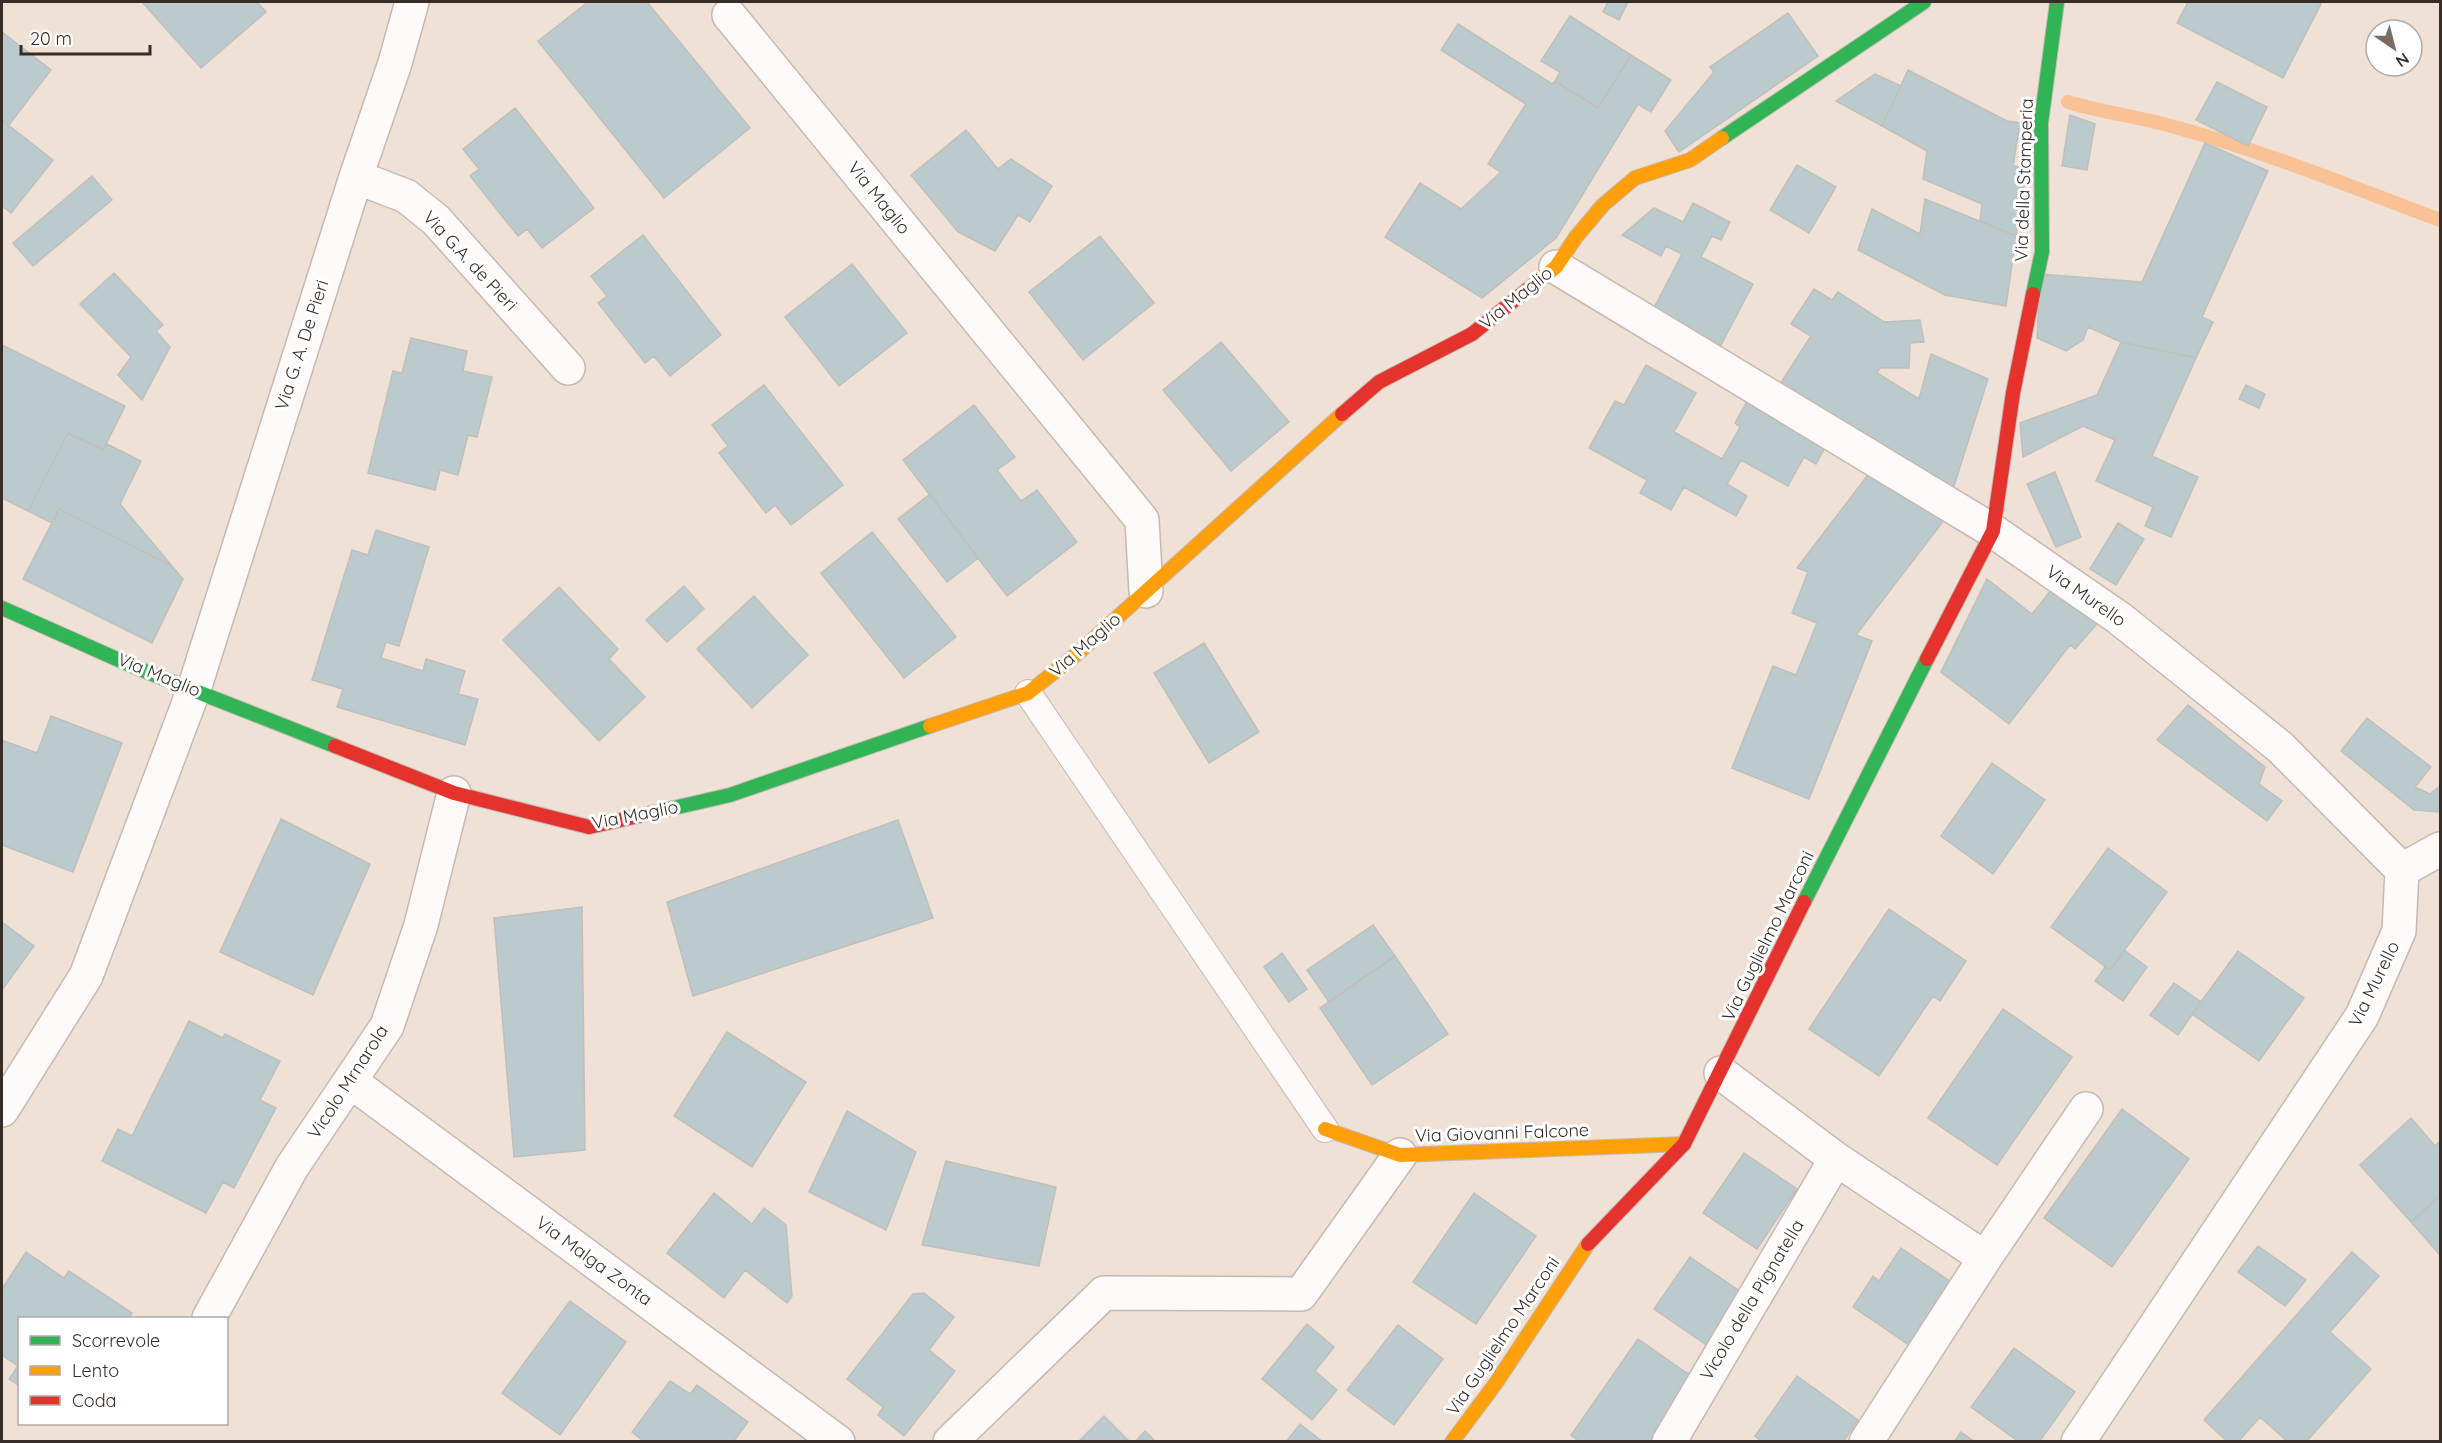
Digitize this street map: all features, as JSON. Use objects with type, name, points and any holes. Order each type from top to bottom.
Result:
[{"type":"street","name":"Via G. A. De Pieri","points":[[2,1110],[86,976],[194,689],[356,177],[395,63],[412,2]]},
{"type":"street","name":"Via Maglio","points":[[2,608],[137,668],[454,793],[589,826],[730,795],[1028,693],[1078,653],[1379,382],[1472,334],[1556,267],[1576,237],[1603,205],[1635,178],[1690,160],[1924,2]]},
{"type":"street","name":"Via della Stamperia","points":[[2013,393],[2042,252],[2041,123],[2057,2]]},
{"type":"street","name":"Via Maglio","points":[[729,15],[1142,520],[1146,591]]},
{"type":"street","name":"Via G.A. de Pieri","points":[[356,177],[406,196],[435,220],[568,368]]},
{"type":"street","name":"Via Murello","points":[[1556,267],[1993,531],[2119,618],[2280,747],[2402,870],[2399,931],[2362,1016],[2078,1442]]},
{"type":"street","name":"Via Guglielmo Marconi","points":[[1452,1442],[1496,1383],[1589,1242],[1684,1144],[1837,836],[1993,531],[2013,393]]},
{"type":"street","name":"Vicolo Mrnarola","points":[[210,1317],[292,1167],[387,1026],[421,926],[454,793]]},
{"type":"street","points":[[2402,870],[2440,849]]},
{"type":"street","points":[[1721,1073],[1836,1159],[1985,1258]]},
{"type":"street","name":"Via Malga Zonta","points":[[350,1081],[838,1442]]},
{"type":"street","points":[[1866,1442],[1985,1258],[2086,1109]]},
{"type":"street","name":"Via Giovanni Falcone","points":[[1324,1129],[1400,1155],[1684,1144]]},
{"type":"street","points":[[950,1442],[1104,1293],[1301,1294],[1400,1155]]},
{"type":"street","name":"Vicolo della Pignatella","points":[[1668,1442],[1836,1159]]},
{"type":"lane","points":[[1028,693],[1324,1129]]},
{"type":"building","points":[[142,2],[257,2],[266,12],[201,68]]},
{"type":"building","points":[[588,2],[647,2],[750,128],[664,198],[538,41]]},
{"type":"building","points":[[1608,2],[1628,2],[1619,20],[1603,12]]},
{"type":"building","points":[[2188,2],[2322,2],[2283,78],[2177,23]]},
{"type":"building","points":[[1788,13],[1818,56],[1679,152],[1665,131],[1714,72],[1710,67]]},
{"type":"building","points":[[1570,16],[1631,55],[1598,108],[1555,81],[1560,72],[1541,61]]},
{"type":"building","points":[[1458,24],[1552,84],[1555,81],[1598,108],[1631,55],[1671,80],[1651,112],[1638,104],[1556,238],[1482,298],[1385,237],[1420,183],[1461,209],[1501,172],[1488,164],[1526,104],[1441,50]]},
{"type":"building","points":[[2,32],[51,70],[9,125],[2,120]]},
{"type":"building","points":[[1908,70],[2007,121],[2020,123],[2013,166],[2027,168],[2016,236],[1980,221],[1982,204],[1923,179],[1927,151],[1882,126]]},
{"type":"building","points":[[1875,74],[1901,86],[1882,126],[1836,101]]},
{"type":"building","points":[[2217,82],[2267,107],[2248,146],[2196,120]]},
{"type":"building","points":[[515,108],[594,208],[542,248],[527,229],[518,236],[470,176],[479,169],[463,149]]},
{"type":"building","points":[[2070,115],[2095,124],[2087,170],[2062,166]]},
{"type":"building","points":[[2,120],[53,160],[11,213],[2,206]]},
{"type":"building","points":[[966,130],[998,169],[1011,159],[1052,186],[1030,222],[1018,215],[995,251],[958,232],[911,175]]},
{"type":"building","points":[[2205,143],[2268,171],[2202,317],[2213,322],[2196,358],[2121,342],[2088,327],[2083,340],[2066,351],[2037,338],[2040,274],[2142,282]]},
{"type":"building","points":[[1797,165],[1836,187],[1809,233],[1770,210]]},
{"type":"building","points":[[92,176],[112,200],[33,266],[13,243]]},
{"type":"building","points":[[1925,199],[2016,236],[2006,306],[1945,295],[1858,250],[1872,209],[1920,234]]},
{"type":"building","points":[[1693,203],[1730,222],[1721,240],[1712,236],[1701,257],[1753,284],[1720,347],[1652,312],[1682,254],[1666,246],[1661,256],[1622,235],[1654,208],[1683,222]]},
{"type":"building","points":[[643,235],[721,335],[670,376],[654,356],[645,363],[598,303],[607,296],[591,276]]},
{"type":"building","points":[[1100,236],[1154,303],[1083,360],[1029,292]]},
{"type":"building","points":[[852,264],[907,333],[839,386],[785,317]]},
{"type":"building","points":[[114,273],[163,325],[156,331],[170,347],[142,400],[118,375],[131,357],[80,304]]},
{"type":"building","points":[[1814,289],[1832,300],[1838,292],[1884,322],[1920,320],[1924,342],[1910,343],[1909,368],[1880,368],[1877,373],[1919,399],[1931,354],[1988,379],[1953,489],[1780,384],[1811,336],[1791,324]]},
{"type":"building","points":[[411,338],[467,351],[463,371],[492,377],[477,437],[468,435],[458,475],[440,470],[435,490],[368,473],[393,371],[402,373]]},
{"type":"building","points":[[1221,342],[1289,422],[1231,471],[1163,390]]},
{"type":"building","points":[[2121,342],[2196,358],[2152,456],[2198,477],[2171,537],[2145,526],[2153,507],[2096,481],[2115,440],[2083,426],[2023,457],[2020,423],[2097,395]]},
{"type":"building","points":[[2,345],[125,406],[103,450],[68,433],[28,511],[2,498]]},
{"type":"building","points":[[1646,365],[1696,393],[1674,432],[1722,459],[1740,427],[1735,423],[1752,392],[1831,437],[1816,464],[1804,457],[1788,486],[1741,460],[1727,484],[1747,496],[1736,516],[1684,487],[1671,510],[1640,493],[1647,480],[1589,448],[1615,401],[1624,405]]},
{"type":"building","points":[[764,385],[843,485],[791,525],[775,505],[766,513],[719,453],[728,446],[712,425]]},
{"type":"building","points":[[2246,385],[2265,394],[2259,408],[2239,399]]},
{"type":"building","points":[[974,405],[1015,457],[997,470],[1021,501],[1037,490],[1077,542],[1007,596],[903,460]]},
{"type":"building","points":[[68,433],[103,450],[107,444],[141,461],[120,504],[172,566],[59,509],[52,523],[28,511]]},
{"type":"building","points":[[1874,467],[1948,515],[1856,635],[1872,641],[1809,799],[1732,768],[1773,666],[1796,675],[1817,623],[1792,613],[1808,572],[1797,568]]},
{"type":"building","points":[[2055,472],[2081,537],[2056,547],[2027,484]]},
{"type":"building","points":[[930,494],[978,558],[947,582],[898,519]]},
{"type":"building","points":[[59,509],[172,566],[183,579],[152,643],[23,579]]},
{"type":"building","points":[[2118,523],[2144,539],[2116,585],[2090,569]]},
{"type":"building","points":[[376,530],[429,547],[399,646],[386,642],[381,658],[423,671],[426,659],[465,671],[458,694],[478,699],[465,745],[337,707],[343,689],[312,680],[352,550],[368,555]]},
{"type":"building","points":[[872,532],[956,637],[904,678],[821,573]]},
{"type":"building","points":[[1987,579],[2032,614],[2057,583],[2102,618],[2075,649],[2070,645],[2009,724],[1941,672]]},
{"type":"building","points":[[684,586],[704,609],[667,642],[646,620]]},
{"type":"building","points":[[559,587],[618,649],[609,659],[645,697],[599,741],[503,640]]},
{"type":"building","points":[[754,596],[808,655],[752,708],[697,649]]},
{"type":"building","points":[[1204,643],[1259,732],[1209,763],[1154,673]]},
{"type":"building","points":[[2188,705],[2265,767],[2259,784],[2282,801],[2267,821],[2157,740]]},
{"type":"building","points":[[51,716],[122,743],[73,872],[2,845],[2,740],[37,753]]},
{"type":"building","points":[[2367,718],[2431,767],[2415,787],[2430,794],[2440,786],[2440,812],[2414,810],[2341,751]]},
{"type":"building","points":[[1992,763],[2045,800],[1993,874],[1941,836]]},
{"type":"building","points":[[281,819],[370,864],[313,995],[220,952]]},
{"type":"building","points":[[898,820],[933,918],[693,996],[667,902]]},
{"type":"building","points":[[2108,848],[2167,892],[2110,970],[2051,927]]},
{"type":"building","points":[[582,907],[585,1150],[514,1157],[494,918]]},
{"type":"building","points":[[1889,909],[1966,961],[1940,1001],[1933,996],[1879,1076],[1809,1029]]},
{"type":"building","points":[[2,922],[34,946],[2,990]]},
{"type":"building","points":[[1373,925],[1395,956],[1329,1002],[1307,970]]},
{"type":"building","points":[[2124,950],[2147,967],[2123,1001],[2095,981],[2105,967],[2110,970]]},
{"type":"building","points":[[2238,951],[2304,998],[2259,1061],[2192,1014]]},
{"type":"building","points":[[1282,953],[1307,989],[1289,1002],[1264,967]]},
{"type":"building","points":[[1395,956],[1448,1034],[1372,1085],[1320,1008]]},
{"type":"building","points":[[2174,983],[2201,1002],[2178,1035],[2150,1015]]},
{"type":"building","points":[[2003,1009],[2072,1057],[1997,1165],[1928,1118]]},
{"type":"building","points":[[189,1021],[223,1038],[225,1034],[280,1061],[260,1100],[276,1108],[234,1188],[223,1182],[206,1213],[102,1161],[118,1129],[132,1136]]},
{"type":"building","points":[[727,1032],[806,1082],[752,1167],[674,1116]]},
{"type":"building","points":[[2122,1109],[2189,1159],[2112,1267],[2044,1218]]},
{"type":"building","points":[[847,1111],[916,1152],[886,1230],[809,1192]]},
{"type":"building","points":[[2411,1118],[2435,1146],[2440,1141],[2440,1196],[2411,1222],[2360,1165]]},
{"type":"building","points":[[1744,1153],[1797,1189],[1757,1249],[1703,1213]]},
{"type":"building","points":[[946,1161],[1056,1187],[1039,1266],[922,1245]]},
{"type":"building","points":[[714,1193],[752,1224],[764,1208],[786,1225],[792,1296],[787,1303],[745,1270],[724,1298],[667,1253]]},
{"type":"building","points":[[1474,1193],[1536,1236],[1476,1324],[1413,1282]]},
{"type":"building","points":[[2440,1196],[2440,1255],[2411,1222]]},
{"type":"building","points":[[2258,1246],[2306,1280],[2285,1306],[2238,1272]]},
{"type":"building","points":[[1901,1248],[1957,1286],[1915,1349],[1853,1307],[1873,1276],[1879,1281]]},
{"type":"building","points":[[26,1252],[64,1278],[69,1271],[132,1313],[130,1317],[18,1317],[18,1366],[2,1355],[2,1289]]},
{"type":"building","points":[[2352,1252],[2379,1276],[2330,1332],[2371,1369],[2306,1442],[2288,1442],[2260,1417],[2238,1442],[2228,1442],[2204,1420]]},
{"type":"building","points":[[1690,1257],[1744,1294],[1708,1346],[1654,1309]]},
{"type":"building","points":[[924,1293],[954,1317],[929,1350],[955,1371],[904,1436],[878,1415],[883,1407],[847,1379],[913,1294]]},
{"type":"building","points":[[570,1301],[626,1342],[560,1435],[502,1393]]},
{"type":"building","points":[[1307,1324],[1334,1347],[1315,1371],[1337,1390],[1312,1420],[1262,1379]]},
{"type":"building","points":[[1398,1325],[1443,1359],[1394,1425],[1347,1390]]},
{"type":"building","points":[[1638,1339],[1694,1378],[1650,1442],[1580,1442],[1571,1435]]},
{"type":"building","points":[[2014,1348],[2075,1392],[2039,1442],[2019,1442],[1971,1407]]},
{"type":"building","points":[[18,1366],[18,1385],[9,1379]]},
{"type":"building","points":[[1797,1376],[1858,1420],[1843,1442],[1762,1442],[1755,1436]]},
{"type":"building","points":[[670,1381],[690,1394],[697,1385],[748,1422],[733,1442],[645,1442],[632,1432]]},
{"type":"building","points":[[1104,1416],[1130,1442],[1078,1442]]},
{"type":"building","points":[[1300,1424],[1323,1442],[1286,1442]]},
{"type":"building","points":[[1145,1431],[1156,1442],[1135,1442]]},
{"type":"building","points":[[1961,1432],[1975,1442],[1954,1442]]},
{"type":"waterway","points":[[2068,102],[2164,124],[2244,148],[2440,220]]},
{"type":"traffic: fast","points":[[1722,138],[1924,2]]},
{"type":"traffic: fast","points":[[2033,294],[2042,252],[2041,123],[2057,2]]},
{"type":"traffic: fast","points":[[2,608],[137,668],[335,746]]},
{"type":"traffic: fast","points":[[1804,902],[1927,659]]},
{"type":"traffic: fast","points":[[643,815],[730,795],[930,726]]},
{"type":"traffic: slow","points":[[1527,290],[1556,267],[1576,237],[1603,205],[1635,178],[1690,160],[1722,138]]},
{"type":"traffic: slow","points":[[930,726],[1028,693],[1078,653],[1342,414]]},
{"type":"traffic: slow","points":[[1325,1129],[1400,1155],[1684,1144]]},
{"type":"traffic: slow","points":[[1452,1442],[1496,1383],[1588,1244]]},
{"type":"traffic: jam","points":[[1342,414],[1379,382],[1472,334],[1527,290]]},
{"type":"traffic: jam","points":[[1927,659],[1993,531],[2013,393],[2033,294]]},
{"type":"traffic: jam","points":[[335,746],[454,793],[589,827],[643,815]]},
{"type":"traffic: jam","points":[[1588,1244],[1684,1144],[1804,902]]}]
